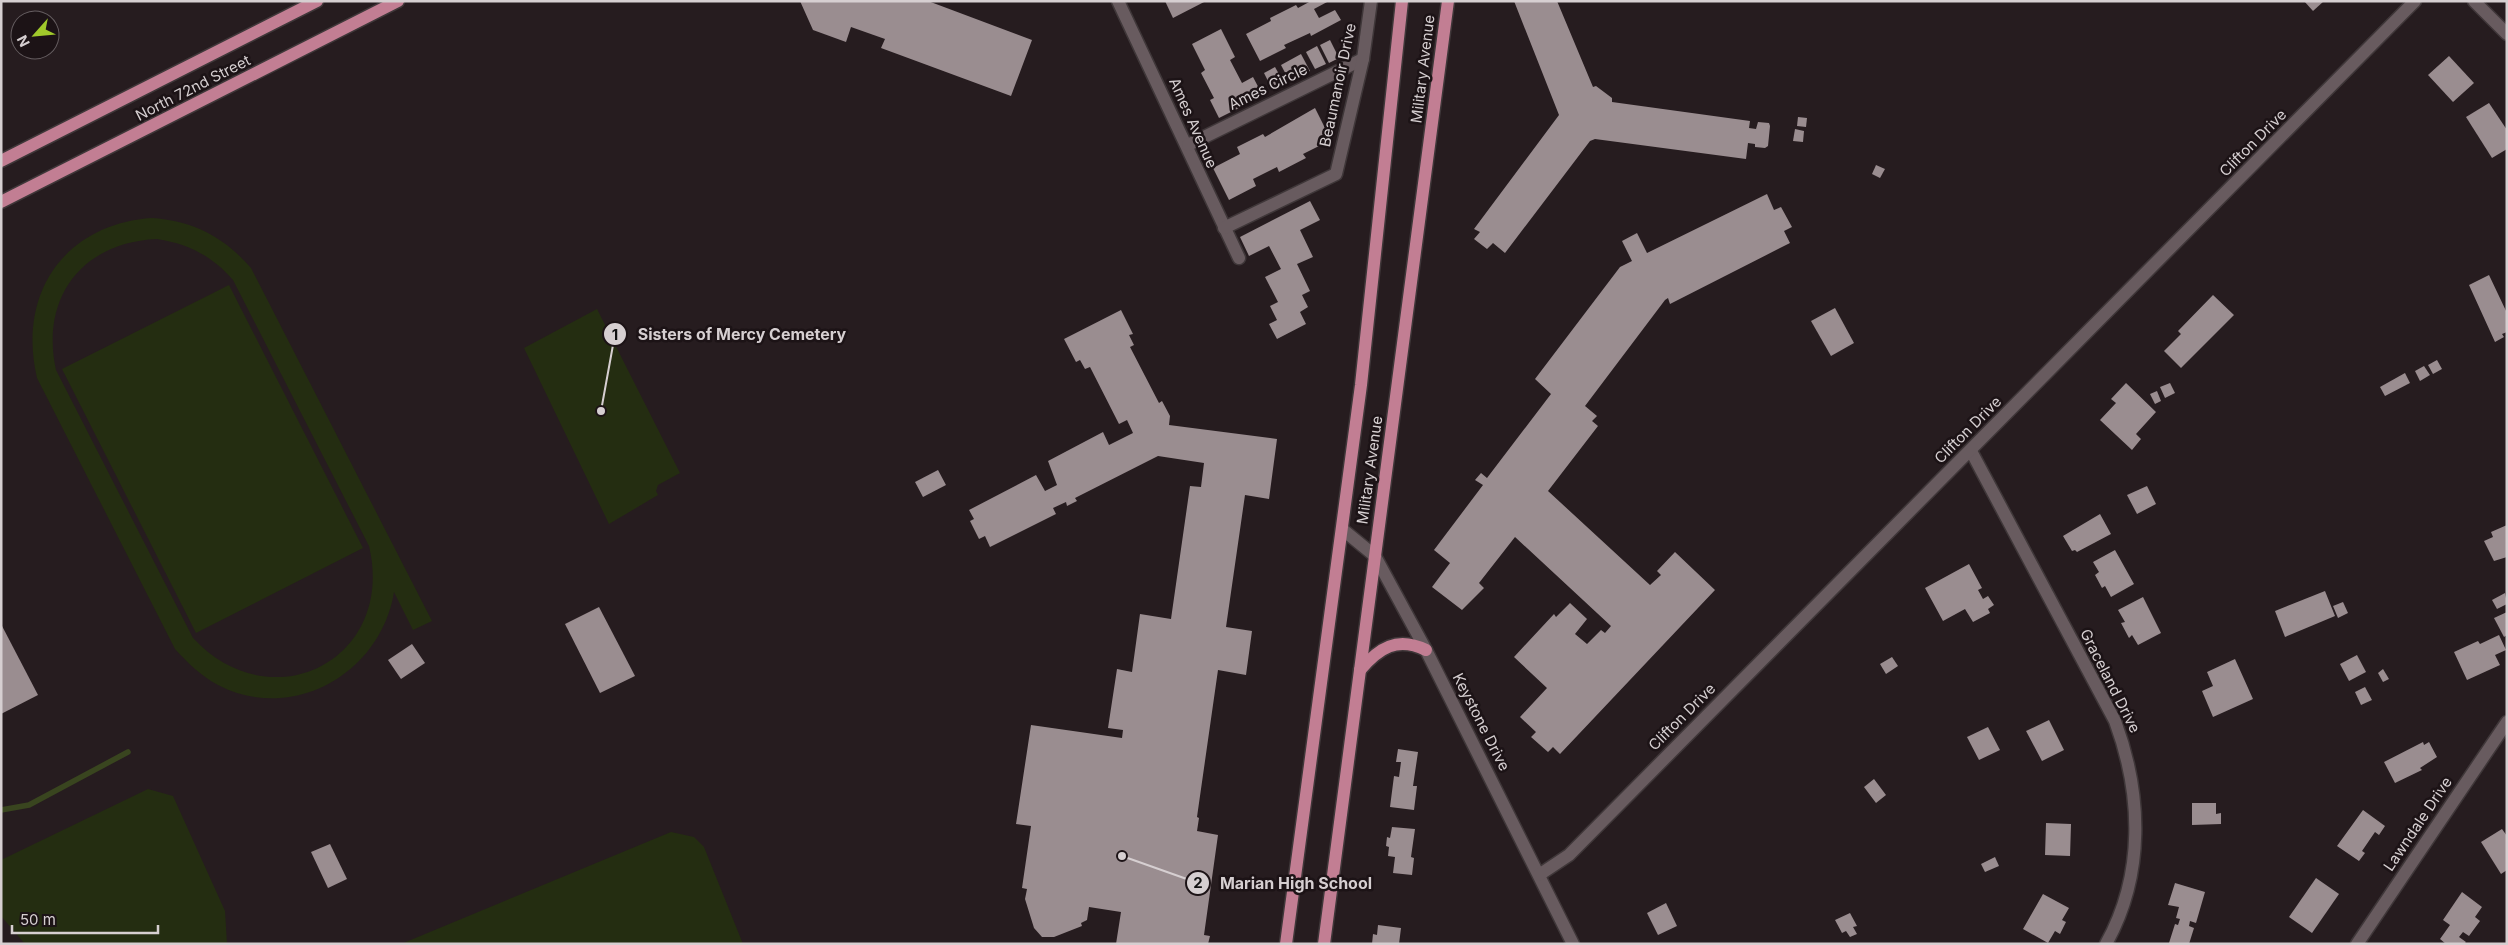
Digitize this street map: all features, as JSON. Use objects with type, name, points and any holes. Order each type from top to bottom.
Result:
[{"type":"main road","name":"North 72nd Street","points":[[1,161],[317,1]]},
{"type":"main road","name":"North 72nd Street","points":[[1,202],[398,1]]},
{"type":"main road","name":"Military Avenue","points":[[1286,944],[1361,385],[1402,1]]},
{"type":"main road","name":"Military Avenue","points":[[1324,944],[1448,1]]},
{"type":"main road","points":[[1360,670],[1373,655],[1384,648],[1408,644],[1426,650]]},
{"type":"street","name":"Ames Avenue","points":[[1118,1],[1188,145],[1197,173],[1239,258]]},
{"type":"street","name":"Beaumanoir Drive","points":[[1224,228],[1336,174],[1363,59],[1371,1]]},
{"type":"street","name":"Clifton Drive","points":[[1539,875],[1569,855],[2415,1]]},
{"type":"street","points":[[2474,1],[2507,34]]},
{"type":"street","name":"Ames Circle","points":[[1188,145],[1363,59]]},
{"type":"street","name":"Graceland Drive","points":[[1971,451],[2115,721],[2124,746],[2134,794],[2136,822],[2134,862],[2126,898],[2106,944]]},
{"type":"street","name":"Keystone Drive","points":[[1342,529],[1375,556],[1426,650],[1573,944]]},
{"type":"street","name":"Lawndale Drive","points":[[2357,944],[2507,722]]},
{"type":"green space","points":[[152,218],[195,227],[219,239],[251,268],[432,621],[413,630],[394,592],[386,621],[372,646],[352,667],[329,684],[303,694],[275,698],[247,696],[218,685],[206,678],[175,649],[37,378],[33,347],[34,318],[42,292],[54,268],[72,249],[95,234],[121,223]],"holes":[[[157,239],[169,241],[199,252],[217,264],[233,280],[369,546],[372,586],[364,620],[346,647],[321,666],[291,676],[258,675],[224,663],[193,638],[56,370],[53,344],[55,319],[61,297],[73,278],[88,263],[108,250],[131,242]]]},
{"type":"green space","points":[[229,285],[363,548],[196,633],[62,369]]},
{"type":"green space","points":[[597,309],[680,473],[658,485],[656,491],[658,495],[609,524],[524,348]]},
{"type":"green space","points":[[148,789],[173,796],[225,911],[227,944],[25,944],[1,916],[1,860]]},
{"type":"green space","points":[[671,832],[694,837],[704,847],[743,944],[401,944]]},
{"type":"building","points":[[800,1],[928,1],[1032,40],[1011,96],[881,48],[885,39],[851,27],[846,42],[813,30]]},
{"type":"building","points":[[1165,1],[1206,1],[1173,18]]},
{"type":"building","points":[[1311,1],[1329,1],[1314,9],[1319,18],[1335,10],[1341,20],[1311,36],[1310,33],[1284,45],[1286,48],[1260,61],[1246,34],[1271,21],[1270,18],[1296,5],[1298,8]]},
{"type":"building","points":[[1514,1],[1557,1],[1593,87],[1596,86],[1612,98],[1612,102],[1750,121],[1749,128],[1756,129],[1758,122],[1769,123],[1768,146],[1765,148],[1755,147],[1755,144],[1748,143],[1746,159],[1595,139],[1590,141],[1505,253],[1493,243],[1487,249],[1474,239],[1480,232],[1474,229],[1559,115]]},
{"type":"building","points":[[2304,1],[2324,1],[2313,11]]},
{"type":"building","points":[[1221,29],[1235,57],[1230,60],[1242,83],[1253,77],[1263,96],[1219,118],[1210,100],[1214,98],[1201,73],[1205,70],[1192,44]]},
{"type":"building","points":[[1330,40],[1339,58],[1329,63],[1320,45]]},
{"type":"building","points":[[1317,46],[1326,64],[1315,69],[1306,52]]},
{"type":"building","points":[[1301,54],[1310,71],[1290,82],[1281,65]]},
{"type":"building","points":[[2449,56],[2474,83],[2453,102],[2428,75]]},
{"type":"building","points":[[1275,67],[1285,85],[1273,91],[1264,73]]},
{"type":"building","points":[[2489,103],[2507,130],[2507,149],[2492,158],[2466,117]]},
{"type":"building","points":[[1315,108],[1331,140],[1303,154],[1306,158],[1279,172],[1277,167],[1253,179],[1256,186],[1229,200],[1213,168],[1240,154],[1237,147],[1263,134],[1265,137]]},
{"type":"building","points":[[1798,117],[1807,118],[1806,127],[1797,126]]},
{"type":"building","points":[[1795,129],[1804,131],[1803,142],[1793,141]]},
{"type":"building","points":[[1876,165],[1885,169],[1880,178],[1872,174]]},
{"type":"building","points":[[1767,194],[1774,210],[1781,207],[1792,227],[1784,231],[1790,243],[1670,304],[1668,298],[1665,300],[1585,406],[1597,416],[1592,421],[1598,426],[1548,491],[1650,585],[1661,575],[1657,571],[1675,552],[1715,590],[1560,754],[1553,747],[1548,752],[1531,737],[1536,732],[1520,717],[1547,688],[1514,657],[1554,614],[1556,617],[1570,603],[1587,619],[1575,634],[1587,644],[1601,630],[1605,633],[1611,626],[1515,537],[1479,583],[1484,588],[1462,610],[1432,587],[1450,563],[1434,550],[1483,485],[1475,480],[1481,473],[1487,478],[1551,394],[1535,379],[1620,267],[1632,261],[1622,241],[1637,233],[1647,253]]},
{"type":"building","points":[[1310,201],[1320,220],[1300,230],[1313,257],[1297,264],[1310,291],[1302,295],[1308,307],[1300,312],[1306,324],[1277,339],[1269,324],[1277,320],[1270,306],[1278,302],[1265,277],[1281,269],[1269,246],[1249,256],[1240,237]]},
{"type":"building","points":[[2489,275],[2507,313],[2507,332],[2502,334],[2504,337],[2495,342],[2469,285]]},
{"type":"building","points":[[2213,295],[2234,315],[2181,368],[2164,351],[2181,334],[2178,331]]},
{"type":"building","points":[[1835,308],[1854,343],[1831,356],[1811,321]]},
{"type":"building","points":[[1121,310],[1133,334],[1129,335],[1134,345],[1130,347],[1159,403],[1162,401],[1170,416],[1169,425],[1277,439],[1269,499],[1245,495],[1226,627],[1252,631],[1246,675],[1218,670],[1197,817],[1199,818],[1197,831],[1218,835],[1204,935],[1210,936],[1208,944],[1116,944],[1121,912],[1089,907],[1087,920],[1081,923],[1082,926],[1054,937],[1042,937],[1034,928],[1025,899],[1027,889],[1022,888],[1031,826],[1016,824],[1031,725],[1122,738],[1123,730],[1108,728],[1117,669],[1132,672],[1140,614],[1171,619],[1190,486],[1201,487],[1204,463],[1158,456],[1075,498],[1077,501],[1067,506],[1066,502],[1053,508],[1056,514],[990,547],[985,536],[979,539],[970,521],[974,519],[969,510],[1036,475],[1045,491],[1057,485],[1048,461],[1103,432],[1109,445],[1133,433],[1127,420],[1119,424],[1090,367],[1085,369],[1080,360],[1076,362],[1064,339]]},
{"type":"building","points":[[2437,360],[2442,369],[2433,374],[2428,365]]},
{"type":"building","points":[[2424,366],[2430,375],[2420,381],[2415,371]]},
{"type":"building","points":[[2405,373],[2410,383],[2385,396],[2380,387]]},
{"type":"building","points":[[2126,383],[2156,412],[2136,434],[2141,439],[2132,450],[2100,420],[2116,403],[2111,399]]},
{"type":"building","points":[[2170,383],[2175,393],[2165,398],[2160,387]]},
{"type":"building","points":[[2157,391],[2161,401],[2155,404],[2150,394]]},
{"type":"building","points":[[938,470],[946,485],[923,497],[915,482]]},
{"type":"building","points":[[2147,486],[2156,504],[2137,514],[2127,495]]},
{"type":"building","points":[[2100,514],[2111,534],[2077,552],[2075,550],[2072,551],[2063,536]]},
{"type":"building","points":[[2507,525],[2507,557],[2494,561],[2484,541],[2493,537],[2491,532]]},
{"type":"building","points":[[2115,550],[2134,584],[2111,597],[2105,586],[2102,588],[2095,575],[2099,572],[2093,562]]},
{"type":"building","points":[[1969,564],[1982,588],[1978,590],[1983,599],[1988,596],[1994,605],[1988,609],[1990,613],[1973,622],[1965,609],[1943,621],[1925,588]]},
{"type":"building","points":[[2325,591],[2335,616],[2285,637],[2275,611]]},
{"type":"building","points":[[2505,593],[2507,604],[2497,609],[2492,600]]},
{"type":"building","points":[[2143,597],[2161,633],[2138,645],[2132,635],[2129,638],[2121,623],[2125,622],[2118,610]]},
{"type":"building","points":[[2343,602],[2348,613],[2338,618],[2333,606]]},
{"type":"building","points":[[599,607],[635,676],[600,693],[565,624]]},
{"type":"building","points":[[2507,612],[2507,635],[2504,637],[2494,618]]},
{"type":"building","points":[[1,624],[38,695],[1,714]]},
{"type":"building","points":[[2499,635],[2506,650],[2495,655],[2500,665],[2467,680],[2454,652],[2478,641],[2480,644]]},
{"type":"building","points":[[412,644],[425,663],[401,679],[388,660]]},
{"type":"building","points":[[2357,655],[2366,672],[2349,681],[2340,664]]},
{"type":"building","points":[[1892,657],[1898,666],[1886,674],[1880,664]]},
{"type":"building","points":[[2235,659],[2253,699],[2213,717],[2202,691],[2213,686],[2207,672]]},
{"type":"building","points":[[2383,669],[2389,679],[2383,682],[2378,673]]},
{"type":"building","points":[[2365,687],[2372,700],[2361,705],[2355,692]]},
{"type":"building","points":[[2049,720],[2064,750],[2042,761],[2026,731]]},
{"type":"building","points":[[1988,727],[2000,750],[1979,760],[1967,737]]},
{"type":"building","points":[[2423,742],[2424,745],[2429,742],[2437,757],[2420,768],[2422,770],[2395,783],[2384,762]]},
{"type":"building","points":[[1398,749],[1418,752],[1413,786],[1417,786],[1414,810],[1390,807],[1394,776],[1399,777],[1401,762],[1396,762]]},
{"type":"building","points":[[1874,779],[1886,795],[1876,803],[1864,787]]},
{"type":"building","points":[[2192,803],[2216,803],[2216,814],[2221,813],[2221,824],[2192,825]]},
{"type":"building","points":[[2363,810],[2385,826],[2379,835],[2375,832],[2362,851],[2365,853],[2359,861],[2337,846]]},
{"type":"building","points":[[2046,823],[2071,824],[2070,856],[2045,855]]},
{"type":"building","points":[[1392,827],[1415,829],[1411,857],[1414,858],[1412,875],[1393,873],[1395,857],[1388,856],[1389,847],[1386,846],[1387,837],[1390,838]]},
{"type":"building","points":[[2502,829],[2507,836],[2507,870],[2501,874],[2481,842]]},
{"type":"building","points":[[330,844],[347,879],[328,888],[311,852]]},
{"type":"building","points":[[1995,857],[1999,866],[1985,872],[1981,864]]},
{"type":"building","points":[[2316,878],[2339,894],[2312,933],[2289,917]]},
{"type":"building","points":[[2175,883],[2205,892],[2196,923],[2190,921],[2189,926],[2194,928],[2189,944],[2169,943],[2175,924],[2178,925],[2180,919],[2176,918],[2179,907],[2168,905]]},
{"type":"building","points":[[2462,892],[2482,907],[2475,917],[2480,921],[2469,936],[2463,932],[2459,937],[2466,942],[2464,944],[2446,944],[2440,939],[2450,925],[2443,920]]},
{"type":"building","points":[[2043,894],[2069,908],[2062,920],[2066,922],[2060,934],[2055,931],[2048,943],[2023,929]]},
{"type":"building","points":[[1666,903],[1677,926],[1658,935],[1647,913]]},
{"type":"building","points":[[1850,913],[1857,926],[1853,927],[1857,934],[1850,937],[1846,931],[1842,933],[1835,920]]},
{"type":"building","points":[[1378,925],[1401,928],[1399,944],[1372,944],[1373,934],[1377,935]]},
{"type":"waterway","points":[[1,810],[29,805],[128,752]]},
{"type":"place","name":"Sisters of Mercy Cemetery","points":[[601,411]]},
{"type":"place","name":"Marian High School","points":[[1122,856]]}]
